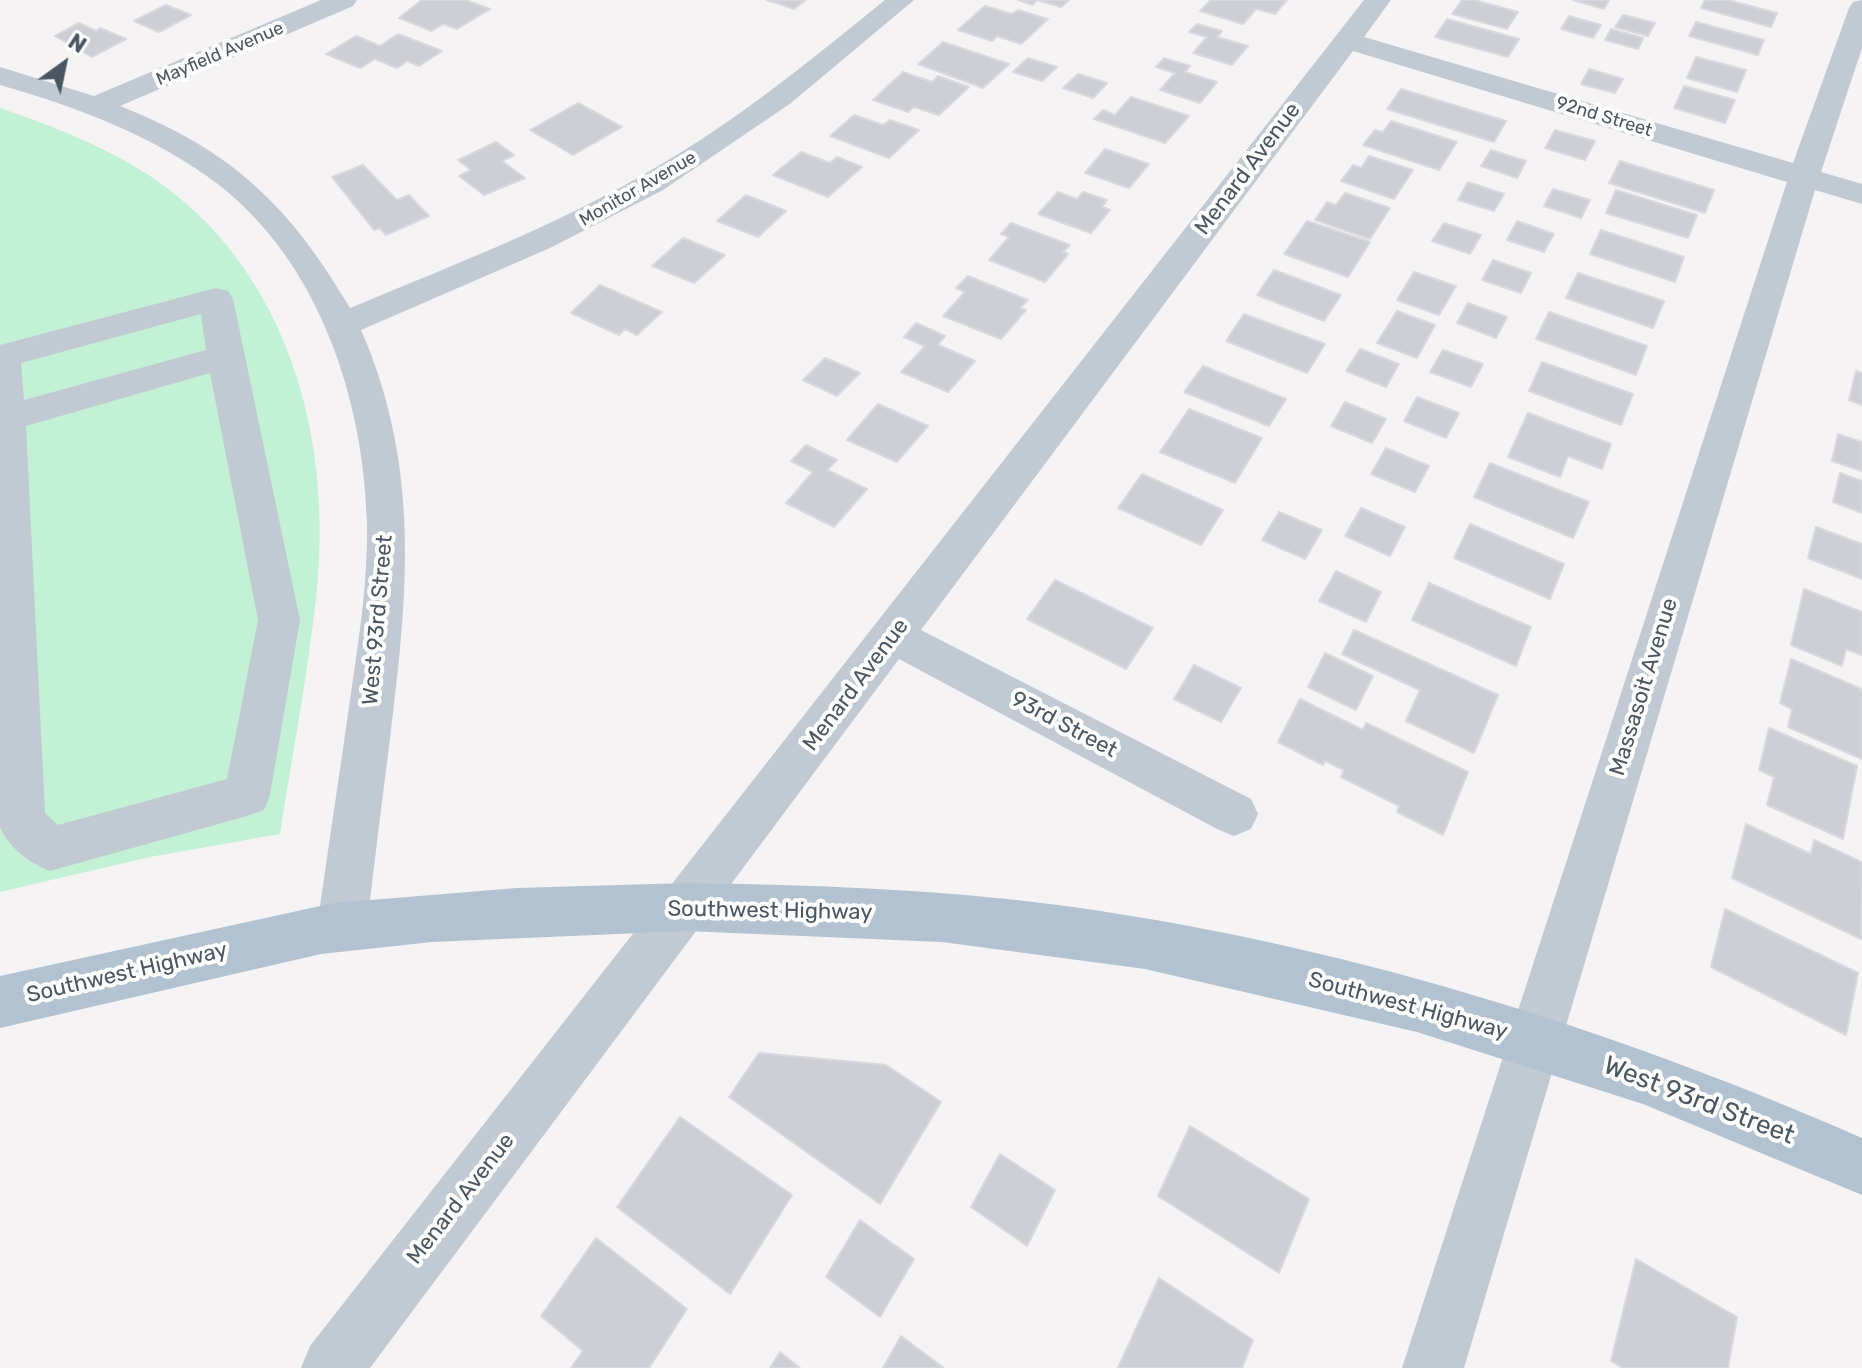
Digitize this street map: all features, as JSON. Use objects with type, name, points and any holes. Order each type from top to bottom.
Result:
[{"type":"main road","name":"Southwest Highway","points":[[0,1002],[121,971],[342,927],[518,913],[685,908],[874,912],[1045,928],[1176,949],[1348,987],[1534,1040]]},
{"type":"main road","name":"West 93rd Street","points":[[1534,1040],[1755,1118],[1862,1167]]},
{"type":"street","name":"Mayfield Avenue","points":[[96,106],[344,0]]},
{"type":"street","name":"Monitor Avenue","points":[[344,324],[563,231],[654,182],[781,98],[901,0]]},
{"type":"street","name":"Menard Avenue","points":[[332,1368],[1378,0]]},
{"type":"street","name":"Massasoit Avenue","points":[[1433,1368],[1804,177],[1862,8]]},
{"type":"street","name":"92nd Street","points":[[1346,40],[1862,194]]},
{"type":"street","name":"West 93rd Street","points":[[0,76],[96,106],[187,149],[231,181],[271,218],[307,264],[344,324],[379,442],[387,525],[383,623],[342,927]]},
{"type":"street","points":[[216,299],[225,357],[279,620],[247,795],[50,849],[22,823],[3,356],[216,299]]},
{"type":"street","points":[[4,419],[225,357]]},
{"type":"street","name":"93rd Street","points":[[894,636],[1234,814]]},
{"type":"green space","points":[[0,108],[85,141],[134,166],[186,203],[229,248],[263,299],[289,354],[307,413],[317,474],[320,537],[312,629],[280,834],[150,857],[0,892]]},
{"type":"building","points":[[422,0],[466,0],[490,9],[457,29],[443,24],[432,31],[399,18]]},
{"type":"building","points":[[767,0],[806,0],[794,9]]},
{"type":"building","points":[[1018,0],[1037,0],[1033,5]]},
{"type":"building","points":[[1037,0],[1069,0],[1061,7]]},
{"type":"building","points":[[1211,0],[1287,0],[1275,14],[1256,9],[1243,24],[1200,11]]},
{"type":"building","points":[[1462,0],[1474,0],[1518,12],[1507,29],[1452,14]]},
{"type":"building","points":[[1573,0],[1609,0],[1604,9]]},
{"type":"building","points":[[1705,0],[1728,0],[1777,13],[1771,27],[1701,8]]},
{"type":"building","points":[[166,5],[191,15],[159,32],[134,21]]},
{"type":"building","points":[[985,6],[1012,14],[1018,10],[1048,19],[1021,44],[997,36],[992,41],[958,30]]},
{"type":"building","points":[[1623,15],[1655,23],[1648,36],[1615,27]]},
{"type":"building","points":[[1569,16],[1601,25],[1593,38],[1561,29]]},
{"type":"building","points":[[1447,19],[1519,39],[1508,57],[1435,37]]},
{"type":"building","points":[[1696,22],[1764,40],[1758,55],[1689,36]]},
{"type":"building","points":[[79,23],[126,39],[92,57],[55,36]]},
{"type":"building","points":[[1197,24],[1222,31],[1217,37],[1248,46],[1232,65],[1193,53],[1207,37],[1189,32]]},
{"type":"building","points":[[1611,29],[1643,38],[1638,49],[1605,40]]},
{"type":"building","points":[[398,34],[442,51],[419,66],[407,61],[397,68],[375,59],[360,68],[326,54],[356,36],[380,46]]},
{"type":"building","points":[[943,42],[1009,64],[983,88],[918,64]]},
{"type":"building","points":[[1696,57],[1746,70],[1737,92],[1687,78]]},
{"type":"building","points":[[1028,58],[1057,67],[1042,81],[1013,72]]},
{"type":"building","points":[[1164,58],[1190,66],[1185,72],[1217,82],[1200,103],[1160,90],[1175,73],[1156,67]]},
{"type":"building","points":[[1589,69],[1623,79],[1615,93],[1581,84]]},
{"type":"building","points":[[903,72],[932,82],[938,76],[969,87],[939,115],[914,107],[908,112],[873,100]]},
{"type":"building","points":[[1078,74],[1107,83],[1093,98],[1063,88]]},
{"type":"building","points":[[1684,86],[1735,100],[1725,123],[1674,108]]},
{"type":"building","points":[[1401,89],[1506,121],[1494,142],[1387,109]]},
{"type":"building","points":[[1131,97],[1189,116],[1165,143],[1094,119],[1103,110],[1115,115]]},
{"type":"building","points":[[578,103],[622,127],[573,155],[530,130]]},
{"type":"building","points":[[854,115],[883,125],[890,120],[919,130],[889,158],[830,136]]},
{"type":"building","points":[[1391,121],[1457,142],[1439,170],[1363,145],[1375,130],[1383,132]]},
{"type":"building","points":[[1555,130],[1595,141],[1585,160],[1545,148]]},
{"type":"building","points":[[496,142],[514,155],[502,161],[525,178],[484,195],[459,176],[471,170],[458,160]]},
{"type":"building","points":[[1105,149],[1149,164],[1129,188],[1085,173]]},
{"type":"building","points":[[1491,150],[1526,161],[1517,178],[1481,166]]},
{"type":"building","points":[[801,152],[830,163],[837,157],[862,167],[828,197],[773,175]]},
{"type":"building","points":[[1369,156],[1413,170],[1394,199],[1341,181],[1353,165],[1361,168]]},
{"type":"building","points":[[1620,161],[1714,190],[1705,213],[1609,183]]},
{"type":"building","points":[[363,165],[397,200],[409,195],[429,216],[386,235],[380,228],[374,230],[332,177]]},
{"type":"building","points":[[1468,182],[1504,194],[1494,211],[1458,200]]},
{"type":"building","points":[[1553,189],[1590,200],[1581,218],[1544,206]]},
{"type":"building","points":[[1616,190],[1697,215],[1688,238],[1606,213]]},
{"type":"building","points":[[1058,192],[1077,199],[1083,192],[1107,200],[1102,207],[1110,210],[1091,233],[1038,214]]},
{"type":"building","points":[[1345,193],[1390,208],[1370,239],[1315,220],[1327,202],[1336,205]]},
{"type":"building","points":[[746,195],[786,211],[758,237],[717,221]]},
{"type":"building","points":[[1307,221],[1370,242],[1348,277],[1284,254]]},
{"type":"building","points":[[1517,221],[1554,234],[1544,252],[1507,240]]},
{"type":"building","points":[[1011,223],[1070,245],[1063,252],[1068,254],[1045,282],[989,260],[1009,237],[1001,234]]},
{"type":"building","points":[[1444,223],[1481,235],[1470,254],[1432,241]]},
{"type":"building","points":[[1601,230],[1684,257],[1675,282],[1590,254]]},
{"type":"building","points":[[683,238],[725,255],[694,283],[652,266]]},
{"type":"building","points":[[1493,260],[1531,273],[1521,293],[1482,280]]},
{"type":"building","points":[[1274,270],[1341,295],[1324,321],[1257,295]]},
{"type":"building","points":[[1414,272],[1456,286],[1439,315],[1397,300]]},
{"type":"building","points":[[1578,273],[1664,301],[1653,328],[1566,298]]},
{"type":"building","points":[[968,276],[1028,300],[1020,308],[1026,310],[1001,339],[943,316],[965,292],[956,288]]},
{"type":"building","points":[[600,285],[662,312],[637,335],[625,329],[619,335],[571,313]]},
{"type":"building","points":[[1468,303],[1507,317],[1496,338],[1457,323]]},
{"type":"building","points":[[1397,311],[1435,325],[1417,358],[1377,343]]},
{"type":"building","points":[[1549,312],[1647,346],[1636,375],[1536,339]]},
{"type":"building","points":[[1244,314],[1325,344],[1307,373],[1226,341]]},
{"type":"building","points":[[916,323],[945,336],[938,345],[975,361],[948,392],[901,372],[925,346],[904,337]]},
{"type":"building","points":[[1360,349],[1399,364],[1386,387],[1346,371]]},
{"type":"building","points":[[1443,350],[1483,364],[1471,387],[1430,372]]},
{"type":"building","points":[[825,358],[860,373],[837,396],[803,380]]},
{"type":"building","points":[[1542,362],[1633,394],[1621,425],[1529,391]]},
{"type":"building","points":[[1203,366],[1286,399],[1269,426],[1184,392]]},
{"type":"building","points":[[1856,371],[1862,373],[1862,405],[1849,400]]},
{"type":"building","points":[[1417,397],[1459,413],[1446,438],[1404,421]]},
{"type":"building","points":[[1345,402],[1386,419],[1372,443],[1331,426]]},
{"type":"building","points":[[878,404],[928,426],[897,462],[847,440]]},
{"type":"building","points":[[1189,409],[1262,438],[1235,483],[1160,452]]},
{"type":"building","points":[[1528,413],[1611,444],[1602,469],[1568,456],[1560,477],[1508,457]]},
{"type":"building","points":[[1838,434],[1862,442],[1862,471],[1832,461]]},
{"type":"building","points":[[806,445],[837,460],[827,470],[867,489],[834,527],[786,503],[813,472],[791,461]]},
{"type":"building","points":[[1386,448],[1429,466],[1415,492],[1371,474]]},
{"type":"building","points":[[1490,463],[1589,502],[1573,538],[1474,497]]},
{"type":"building","points":[[1840,473],[1862,481],[1862,513],[1833,502]]},
{"type":"building","points":[[1142,474],[1223,510],[1201,545],[1118,508]]},
{"type":"building","points":[[1361,508],[1405,527],[1390,556],[1345,536]]},
{"type":"building","points":[[1279,512],[1322,530],[1305,559],[1262,540]]},
{"type":"building","points":[[1470,524],[1564,564],[1550,599],[1454,558]]},
{"type":"building","points":[[1816,527],[1862,544],[1862,579],[1808,558]]},
{"type":"building","points":[[1336,571],[1381,592],[1366,622],[1319,601]]},
{"type":"building","points":[[1055,580],[1153,628],[1126,669],[1027,619]]},
{"type":"building","points":[[1429,583],[1531,627],[1516,666],[1412,620]]},
{"type":"building","points":[[1804,589],[1862,612],[1862,655],[1846,649],[1842,666],[1791,645]]},
{"type":"building","points":[[1354,630],[1498,695],[1474,753],[1406,721],[1420,690],[1342,654]]},
{"type":"building","points":[[1325,653],[1373,676],[1356,710],[1308,687]]},
{"type":"building","points":[[1791,659],[1862,689],[1862,759],[1788,727],[1792,709],[1780,703]]},
{"type":"building","points":[[1194,665],[1241,688],[1221,722],[1174,699]]},
{"type":"building","points":[[1300,699],[1363,730],[1366,723],[1468,772],[1443,835],[1397,812],[1399,806],[1341,777],[1344,770],[1325,761],[1323,765],[1278,742]]},
{"type":"building","points":[[1769,728],[1857,766],[1843,839],[1767,805],[1774,777],[1759,770]]},
{"type":"building","points":[[1746,824],[1811,854],[1814,840],[1862,862],[1861,939],[1732,878]]},
{"type":"building","points":[[1725,909],[1858,973],[1846,1035],[1711,967]]},
{"type":"building","points":[[759,1053],[886,1065],[941,1102],[880,1204],[729,1097]]},
{"type":"building","points":[[680,1117],[792,1195],[730,1294],[617,1207]]},
{"type":"building","points":[[1190,1126],[1309,1199],[1279,1273],[1158,1196]]},
{"type":"building","points":[[1000,1154],[1055,1190],[1027,1246],[971,1207]]},
{"type":"building","points":[[860,1220],[914,1259],[880,1317],[826,1277]]},
{"type":"building","points":[[596,1238],[687,1309],[649,1368],[571,1368],[583,1351],[541,1316]]},
{"type":"building","points":[[1636,1259],[1737,1317],[1728,1368],[1623,1368],[1611,1361]]},
{"type":"building","points":[[1159,1278],[1253,1340],[1242,1368],[1118,1368]]},
{"type":"building","points":[[901,1336],[944,1368],[883,1368]]},
{"type":"building","points":[[780,1352],[800,1368],[770,1368]]}]
